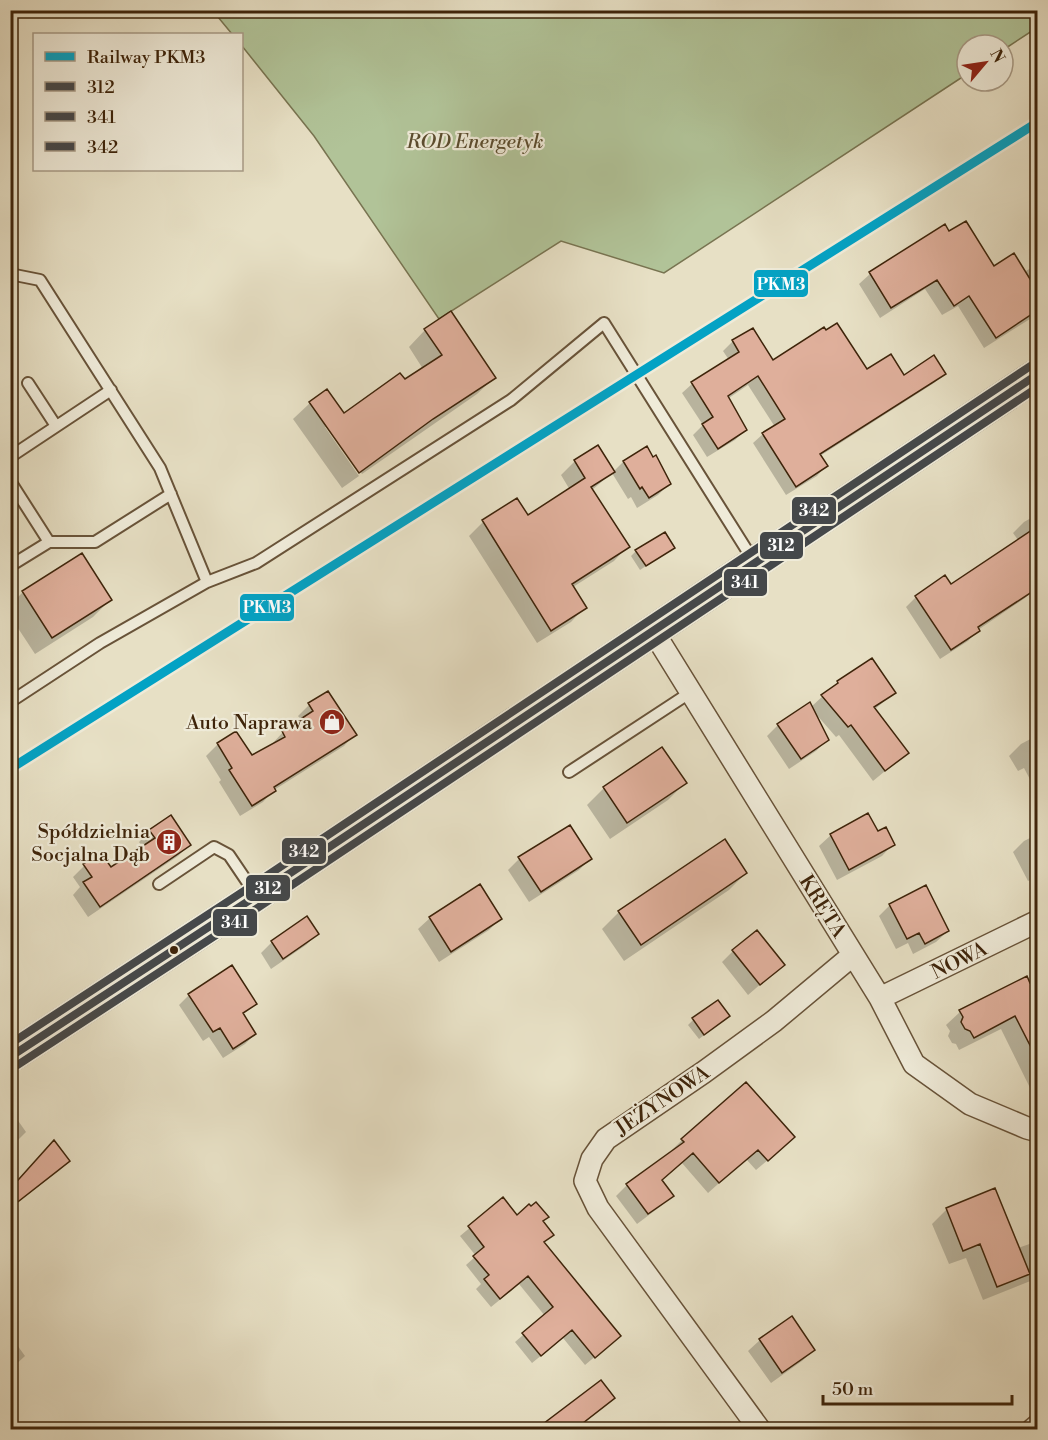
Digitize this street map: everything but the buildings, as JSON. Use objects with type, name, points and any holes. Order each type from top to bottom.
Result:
[{"type":"main road","points":[[10,1057],[256,896],[1038,374]]},
{"type":"street","name":"KRĘTA","points":[[653,631],[880,999],[914,1064],[970,1104],[1038,1131]]},
{"type":"street","name":"NOWA","points":[[880,999],[1038,921]]},
{"type":"street","name":"JEŻYNOWA","points":[[760,1430],[598,1208],[585,1181],[592,1159],[606,1139],[774,1021],[853,955]]},
{"type":"street","points":[[1032,1430],[1038,1425]]},
{"type":"lane","points":[[10,274],[40,280],[111,390],[160,468],[207,582]]},
{"type":"lane","points":[[10,702],[100,643],[207,582],[256,563],[511,400],[604,323],[755,563]]},
{"type":"lane","points":[[28,383],[56,426]]},
{"type":"lane","points":[[10,457],[111,390]]},
{"type":"lane","points":[[10,481],[49,542]]},
{"type":"lane","points":[[10,566],[49,542],[95,542],[171,494]]},
{"type":"lane","points":[[569,772],[691,692]]},
{"type":"lane","points":[[159,884],[214,847],[229,855],[256,896]]},
{"type":"green space","name":"ROD Energetyk","points":[[1037,10],[1038,27],[1015,42],[1015,33],[955,33],[955,82],[664,273],[561,241],[439,319],[314,136],[243,47],[243,33],[231,33],[213,11]]},
{"type":"rail line","name":"PKM3","points":[[10,769],[1038,122]]},
{"type":"transit line","name":"342","points":[[10,1044],[250,887],[1032,365]]},
{"type":"transit line","name":"312","points":[[10,1057],[256,896],[1038,374]]},
{"type":"transit line","name":"341","points":[[16,1066],[262,905],[1038,387]]},
{"type":"place","name":"Auto Naprawa","points":[[332,722]]},
{"type":"place","name":"Spółdzielnia Socjalna Dąb","points":[[169,842]]}]
